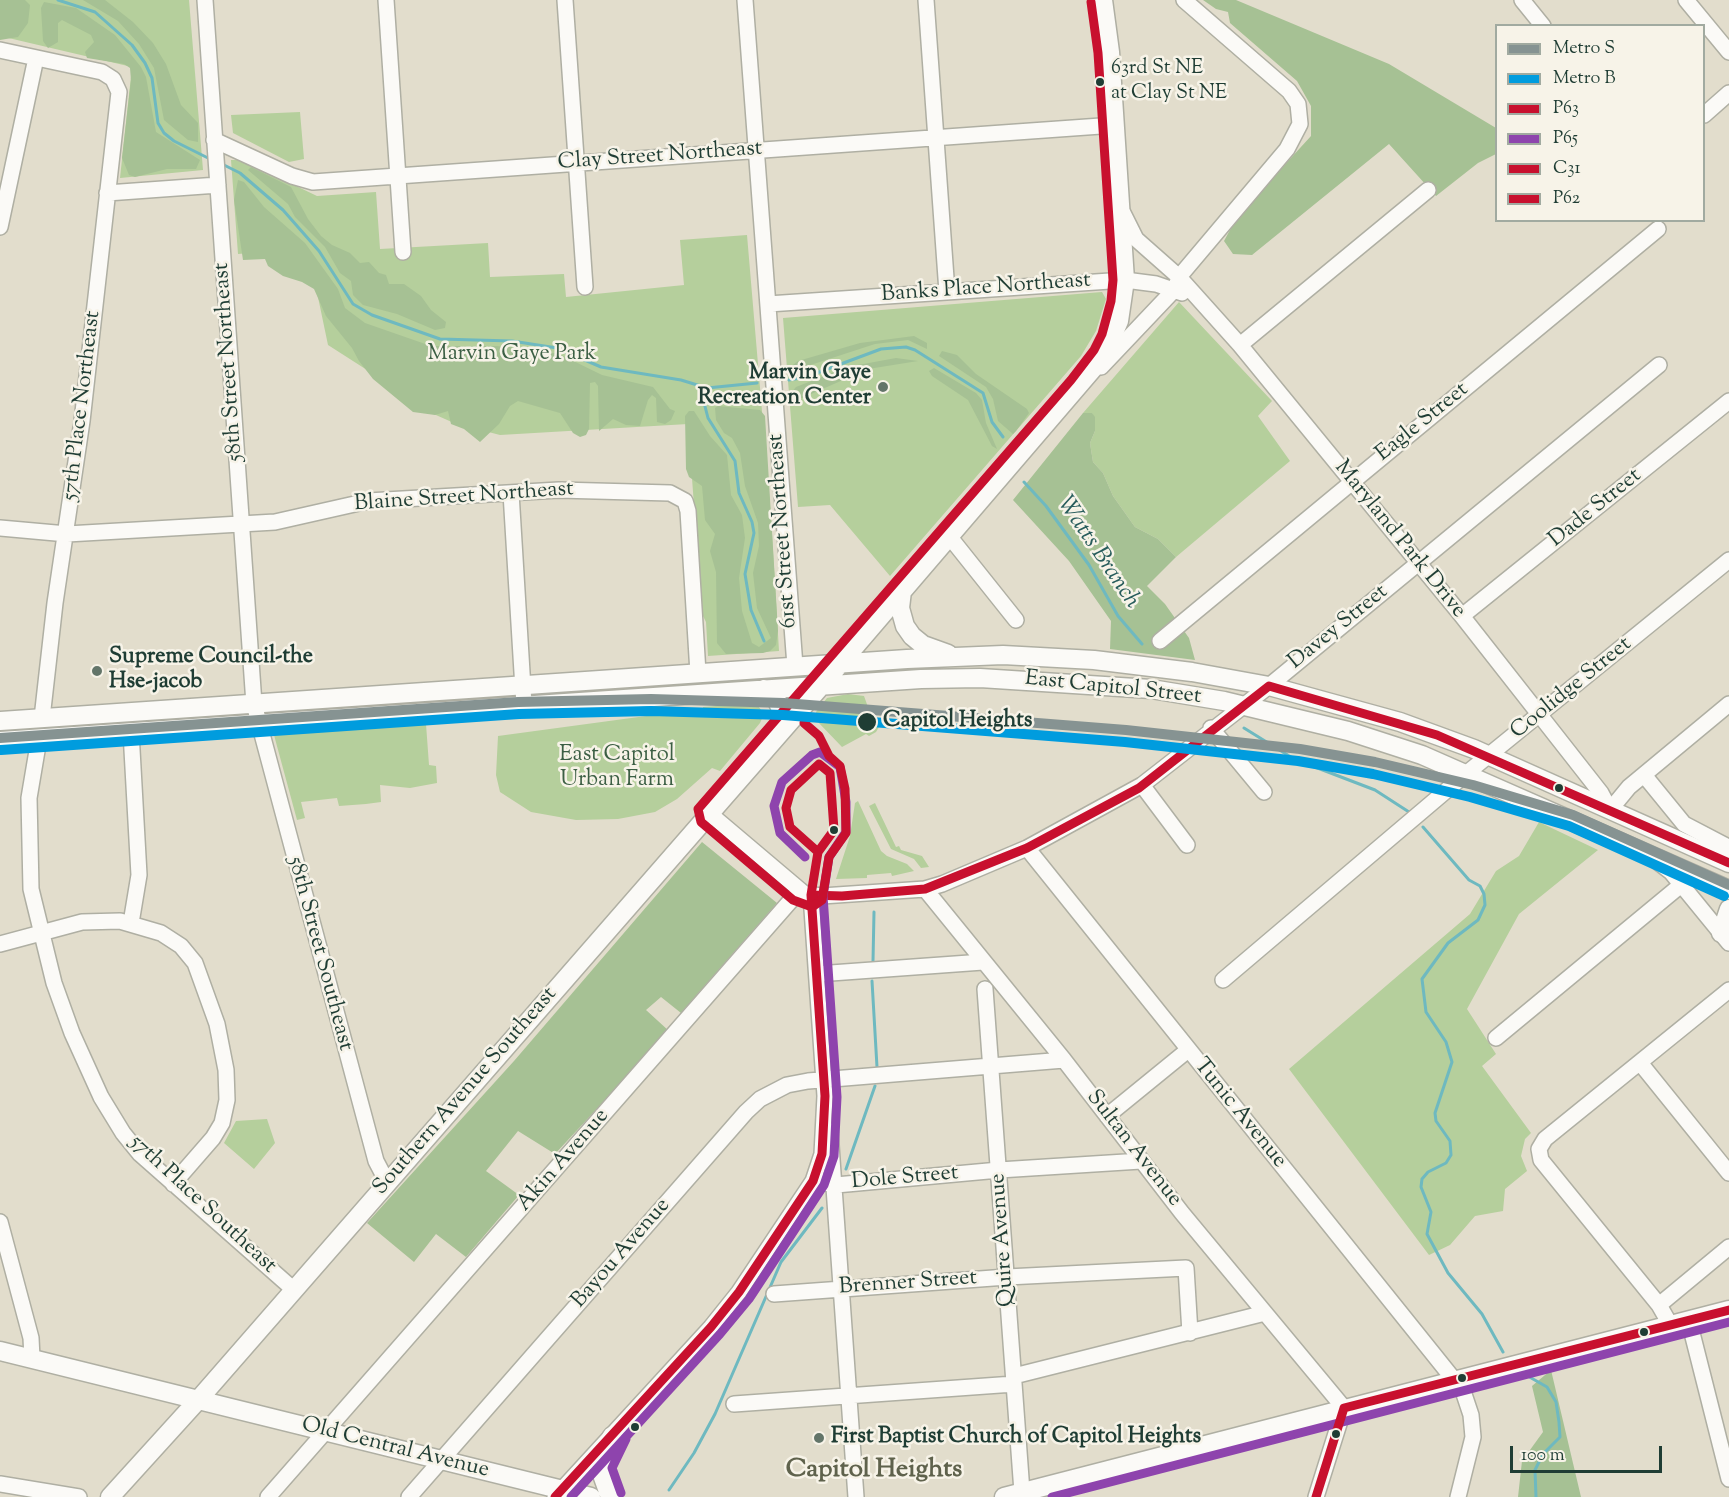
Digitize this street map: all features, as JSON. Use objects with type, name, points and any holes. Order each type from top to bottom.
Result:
[{"type":"main road","points":[[1103,0],[1110,52]]},
{"type":"main road","points":[[1110,52],[1113,0]]},
{"type":"main road","name":"Southern Avenue Southeast","points":[[110,1497],[199,1399],[821,686],[1080,388],[1104,356],[1113,338],[1123,303],[1125,280],[1110,52]]},
{"type":"main road","points":[[902,591],[900,608],[905,626],[912,636],[923,645],[955,657]]},
{"type":"main road","name":"East Capitol Street","points":[[0,721],[955,657],[1003,655],[1094,660],[1192,672],[1269,686],[1400,722],[1490,756],[1729,863]]},
{"type":"main road","name":"East Capitol Street","points":[[0,741],[764,689],[959,678],[1151,688],[1242,705],[1348,731],[1467,772],[1729,890]]},
{"type":"main road","points":[[764,689],[776,698],[787,724]]},
{"type":"main road","points":[[1725,938],[1729,909]]},
{"type":"main road","points":[[1004,1497],[1454,1379],[1729,1310]]},
{"type":"main road","name":"Old Central Avenue","points":[[0,1351],[326,1431],[558,1494],[591,1497]]},
{"type":"main road","points":[[610,1497],[600,1469],[602,1458],[612,1436]]},
{"type":"street","name":"58th Street Northeast","points":[[205,0],[257,724]]},
{"type":"street","points":[[386,0],[403,252]]},
{"type":"street","points":[[565,0],[585,287]]},
{"type":"street","name":"61st Street Northeast","points":[[745,0],[795,666]]},
{"type":"street","points":[[926,0],[946,292]]},
{"type":"street","points":[[1080,388],[1177,283],[1287,149],[1300,124],[1300,112],[1294,97],[1184,0]]},
{"type":"street","points":[[1522,0],[1541,24]]},
{"type":"street","points":[[1686,0],[1729,52]]},
{"type":"street","points":[[0,50],[36,58],[0,227]]},
{"type":"street","name":"57th Place Northeast","points":[[36,58],[102,72],[118,84],[119,92],[67,534],[54,603],[42,718]]},
{"type":"street","points":[[1705,114],[1729,93]]},
{"type":"street","name":"Clay Street Northeast","points":[[215,145],[292,176],[313,182],[399,174],[1115,125]]},
{"type":"street","points":[[107,193],[217,180]]},
{"type":"street","points":[[1240,345],[1428,190]]},
{"type":"street","name":"Maryland Park Drive","points":[[1120,202],[1127,224],[1136,239],[1240,345],[1541,715],[1601,793],[1610,810]]},
{"type":"street","name":"Eagle Street","points":[[1160,641],[1658,229]]},
{"type":"street","name":"Banks Place Northeast","points":[[768,304],[1125,280],[1142,274],[1177,283]]},
{"type":"street","name":"Davey Street","points":[[805,892],[842,896],[925,889],[942,885],[1027,848],[1142,786],[1211,728],[1269,686],[1659,365]]},
{"type":"street","name":"Dade Street","points":[[1462,616],[1729,401]]},
{"type":"street","name":"Blaine Street Northeast","points":[[0,528],[67,534],[290,520],[368,501],[559,490],[670,493],[685,501],[688,511],[698,673]]},
{"type":"street","points":[[511,492],[524,705]]},
{"type":"street","points":[[949,536],[1016,620]]},
{"type":"street","name":"Coolidge Street","points":[[1223,980],[1467,772],[1541,715],[1729,560]]},
{"type":"street","points":[[1610,810],[1629,787],[1729,704]]},
{"type":"street","name":"58th Street Southeast","points":[[257,724],[376,1161],[387,1182]]},
{"type":"street","points":[[1211,728],[1264,792]]},
{"type":"street","points":[[131,732],[139,875],[131,922]]},
{"type":"street","name":"57th Place Southeast","points":[[39,739],[28,798],[32,889],[54,983],[72,1033],[101,1097],[123,1133],[140,1154],[293,1289]]},
{"type":"street","points":[[1644,775],[1684,824],[1729,847],[1729,852]]},
{"type":"street","points":[[1142,786],[1187,845]]},
{"type":"street","points":[[709,813],[805,892],[817,974],[825,1096],[836,1185],[856,1497]]},
{"type":"street","name":"Tunic Avenue","points":[[1027,848],[1454,1379],[1466,1398],[1473,1426],[1471,1449],[1458,1497]]},
{"type":"street","points":[[1645,851],[1671,872],[1725,938]]},
{"type":"street","points":[[1496,1038],[1681,885]]},
{"type":"street","name":"Sultan Avenue","points":[[925,889],[1064,1060],[1142,1161],[1344,1408]]},
{"type":"street","name":"Akin Avenue","points":[[268,1497],[805,892]]},
{"type":"street","points":[[0,944],[95,920],[131,922],[174,940],[195,963],[213,1007],[225,1058],[227,1100],[222,1123],[213,1138],[173,1184]]},
{"type":"street","points":[[817,974],[983,962]]},
{"type":"street","name":"Quire Avenue","points":[[985,989],[1022,1492]]},
{"type":"street","points":[[1671,1326],[1659,1305],[1547,1169],[1539,1157],[1541,1144],[1729,990]]},
{"type":"street","points":[[1107,1116],[1188,1050]]},
{"type":"street","name":"Bayou Avenue","points":[[409,1497],[746,1112],[760,1099],[778,1089],[797,1083],[1064,1060]]},
{"type":"street","points":[[1641,1064],[1729,1173]]},
{"type":"street","points":[[558,1494],[727,1308],[813,1181],[822,1154],[825,1096]]},
{"type":"street","name":"Dole Street","points":[[813,1181],[836,1185],[999,1170],[1142,1161]]},
{"type":"street","points":[[0,1222],[31,1338],[32,1358]]},
{"type":"street","points":[[1659,1305],[1729,1247]]},
{"type":"street","name":"Brenner Street","points":[[774,1294],[1007,1277],[1186,1268],[1190,1333]]},
{"type":"street","points":[[734,1404],[1014,1380],[1265,1313]]},
{"type":"street","points":[[1689,1321],[1729,1479]]},
{"type":"street","points":[[1316,1497],[1344,1408]]},
{"type":"street","points":[[0,1484],[79,1497]]},
{"type":"green space","points":[[0,0],[189,0],[203,170],[120,178],[132,67],[0,36]]},
{"type":"green space","points":[[0,0],[25,0],[30,5],[28,23],[18,37],[0,40]]},
{"type":"green space","points":[[83,0],[105,0],[133,22],[153,43],[166,64],[181,105],[198,123],[198,142],[188,140],[164,120],[154,68],[139,44],[118,21]]},
{"type":"green space","points":[[1203,0],[1236,0],[1389,64],[1495,127],[1495,154],[1478,163],[1436,196],[1389,144],[1252,255],[1233,254],[1224,241],[1237,217],[1311,136],[1311,106],[1297,81],[1230,23],[1228,12],[1216,9]]},
{"type":"green space","points":[[44,2],[76,8],[115,35],[141,67],[146,77],[156,132],[200,160],[196,169],[167,169],[135,177],[129,175],[122,158],[131,80],[130,68],[124,64],[87,58],[85,52],[94,42],[91,35],[62,20],[58,23],[58,42],[48,48],[43,41],[41,8]]},
{"type":"green space","points":[[300,112],[304,159],[289,162],[233,133],[231,115]]},
{"type":"green space","name":"Marvin Gaye Park","points":[[231,160],[242,160],[317,196],[376,192],[380,249],[488,243],[490,277],[564,274],[566,297],[684,285],[680,240],[747,235],[771,517],[779,651],[708,656],[706,622],[702,614],[688,424],[500,435],[454,423],[402,400],[367,370],[328,345],[314,278],[276,251],[238,254]]},
{"type":"green space","points":[[251,167],[291,187],[308,219],[321,236],[332,245],[350,253],[360,263],[369,262],[379,273],[386,275],[389,284],[404,284],[421,296],[431,310],[446,322],[445,328],[435,330],[397,314],[363,305],[353,295],[351,281],[340,273],[325,247],[295,217],[288,204],[248,170]]},
{"type":"green space","points":[[238,180],[244,182],[264,207],[305,243],[338,289],[345,308],[365,323],[431,346],[514,347],[526,354],[557,353],[602,375],[653,387],[670,409],[675,411],[671,420],[665,424],[657,422],[656,398],[652,395],[648,400],[640,426],[626,425],[613,419],[599,431],[598,386],[595,382],[590,383],[589,429],[586,435],[580,437],[573,433],[560,413],[518,401],[510,406],[499,424],[480,442],[464,429],[451,424],[448,411],[435,415],[413,412],[373,379],[326,316],[314,289],[302,282],[283,276],[268,266],[265,259],[243,260],[234,200]]},
{"type":"green space","points":[[1102,292],[1106,299],[1096,331],[1081,356],[890,576],[830,505],[798,507],[783,318]]},
{"type":"green space","points":[[1179,302],[1272,401],[1258,416],[1290,461],[1176,557],[1158,539],[1135,527],[1113,496],[1103,473],[1093,462],[1090,443],[1095,431],[1092,413],[1083,413]]},
{"type":"green space","points":[[914,336],[927,343],[927,349],[908,340],[875,344],[792,371],[793,365],[798,361],[860,343]]},
{"type":"green space","points":[[942,351],[957,355],[976,374],[1027,409],[1029,413],[1013,434],[998,421],[993,399],[986,387],[939,356]]},
{"type":"green space","points":[[896,358],[918,361],[868,369],[802,398],[795,397],[792,392],[796,387],[847,367]]},
{"type":"green space","points":[[934,368],[976,393],[982,400],[986,423],[997,449],[992,446],[968,400],[932,376],[929,371]]},
{"type":"green space","points":[[718,406],[760,410],[765,416],[778,631],[776,645],[770,651],[763,653],[726,654],[717,643],[716,572],[710,551],[715,534],[705,520],[702,486],[689,477],[686,469],[685,416],[689,411],[694,411],[710,436],[727,455],[731,495],[742,515],[745,538],[739,578],[742,611],[752,643],[759,647],[771,638],[757,608],[753,573],[759,546],[758,523],[745,486],[740,453],[732,438],[724,433],[716,420],[715,408]]},
{"type":"green space","points":[[1083,413],[1092,413],[1095,417],[1095,431],[1090,443],[1093,462],[1103,473],[1113,496],[1135,527],[1158,539],[1176,557],[1147,586],[1165,604],[1189,638],[1195,660],[1110,649],[1111,621],[1069,561],[1013,500]]},
{"type":"green space","points":[[848,694],[864,696],[873,721],[876,721],[879,727],[869,736],[866,734],[842,747],[817,721],[816,712],[827,698]]},
{"type":"green space","name":"East Capitol Urban Farm","points":[[756,703],[764,714],[760,723],[720,771],[712,768],[677,799],[655,812],[618,819],[576,820],[531,812],[500,792],[496,775],[498,736],[646,716],[703,713],[703,707]]},
{"type":"green space","points":[[426,724],[429,765],[436,766],[437,783],[410,788],[380,785],[381,802],[339,806],[337,798],[301,802],[305,818],[297,820],[274,735]]},
{"type":"green space","points":[[858,801],[881,851],[907,864],[914,871],[892,876],[891,873],[867,875],[867,878],[836,879],[850,836],[855,803]]},
{"type":"green space","points":[[875,803],[896,847],[899,846],[901,850],[922,856],[929,867],[921,868],[914,859],[891,849],[869,806]]},
{"type":"green space","points":[[1539,822],[1598,850],[1519,914],[1467,1009],[1496,1054],[1482,1066],[1531,1133],[1525,1139],[1521,1156],[1527,1171],[1505,1189],[1503,1211],[1475,1216],[1450,1245],[1429,1255],[1289,1069],[1470,914],[1496,871],[1519,856]]},
{"type":"green space","points":[[702,842],[777,903],[681,1013],[661,997],[646,1010],[669,1031],[555,1154],[518,1131],[486,1171],[519,1195],[466,1257],[436,1234],[414,1262],[367,1223],[514,1061]]},
{"type":"green space","points":[[267,1119],[275,1143],[254,1169],[224,1143],[236,1121]]},
{"type":"green space","points":[[1551,1370],[1581,1497],[1518,1497],[1522,1461],[1543,1432],[1532,1386]]},
{"type":"waterway","name":"Watts Branch","points":[[58,0],[95,12],[132,45],[152,78],[158,123],[164,133],[174,141],[210,159]]},
{"type":"waterway","name":"Watts Branch","points":[[222,164],[240,173],[283,210],[319,251],[353,304],[372,315],[440,339],[512,341],[557,348],[601,367],[681,380],[707,388],[757,383]]},
{"type":"waterway","name":"Watts Branch","points":[[789,380],[806,377],[881,349],[906,347],[915,350],[983,393],[992,422],[1003,437]]},
{"type":"waterway","points":[[700,387],[708,418],[735,461],[739,493],[752,522],[754,533],[745,574],[751,610],[764,641]]},
{"type":"waterway","name":"Watts Branch","points":[[1024,482],[1046,506],[1089,565],[1118,616],[1142,644]]},
{"type":"waterway","name":"Watts Branch","points":[[1244,728],[1294,759],[1375,790],[1409,812]]},
{"type":"waterway","name":"Watts Branch","points":[[1423,827],[1469,880],[1480,886],[1484,894],[1485,905],[1478,920],[1448,943],[1422,979],[1426,1012],[1446,1042],[1452,1062],[1435,1113],[1436,1121],[1450,1141],[1451,1155],[1446,1163],[1428,1172],[1422,1179],[1421,1187],[1431,1212],[1427,1234],[1448,1273],[1482,1314],[1503,1352]]},
{"type":"waterway","points":[[873,961],[874,912]]},
{"type":"waterway","points":[[872,981],[877,1067]]},
{"type":"waterway","points":[[846,1169],[875,1086]]},
{"type":"waterway","points":[[669,1490],[694,1453],[715,1414],[781,1262],[822,1208]]},
{"type":"waterway","name":"Watts Branch","points":[[1526,1375],[1547,1387],[1556,1402],[1559,1422],[1560,1437],[1543,1454],[1535,1470],[1536,1497]]},
{"type":"metro line","name":"S","points":[[0,738],[518,702],[651,699],[784,703],[1126,730],[1300,749],[1375,762],[1473,785],[1573,815],[1729,885]]},
{"type":"metro line","name":"B","points":[[1,750],[519,714],[651,711],[783,715],[1125,742],[1298,761],[1373,774],[1470,797],[1569,826],[1724,896]]},
{"type":"transit line","name":"C31","points":[[804,723],[819,736],[829,756],[840,766],[845,789],[846,833],[829,857],[822,900],[812,907],[793,900],[701,822],[698,809],[1071,380],[1094,350],[1102,334],[1111,301],[1113,280],[1098,53],[1091,2]]},
{"type":"transit line","name":"P63","points":[[811,895],[842,896],[925,889],[1027,848],[1139,788],[1269,686],[1437,735],[1729,863]]},
{"type":"transit line","name":"P65","points":[[571,1497],[720,1334],[749,1299],[824,1185],[834,1156],[837,1097],[823,896],[829,857],[846,832],[846,802],[840,767],[820,752],[812,755],[782,782],[774,806],[780,833],[805,857]]},
{"type":"transit line","name":"P63","points":[[818,852],[790,827],[786,808],[791,790],[819,764]]},
{"type":"transit line","name":"P63","points":[[555,1497],[711,1327],[739,1292],[813,1181],[822,1154],[825,1096],[811,895],[818,852],[834,830],[830,773],[819,764]]},
{"type":"transit line","name":"P62","points":[[1344,1408],[1729,1310]]},
{"type":"transit line","name":"P65","points":[[1052,1497],[1729,1322]]},
{"type":"transit line","name":"P62","points":[[1316,1497],[1344,1408]]},
{"type":"transit line","name":"P65","points":[[621,1493],[612,1468],[626,1439]]},
{"type":"place","name":"63rd St NE at Clay St NE","points":[[1100,82]]},
{"type":"place","name":"Marvin Gaye Recreation Center","points":[[883,387]]},
{"type":"place","name":"Supreme Council-the Hse-jacob","points":[[97,671]]},
{"type":"place","name":"Capitol Heights","points":[[867,722]]},
{"type":"place","name":"First Baptist Church of Capitol Heights","points":[[819,1438]]},
{"type":"district","name":"Capitol Heights","points":[[874,1472]]}]
